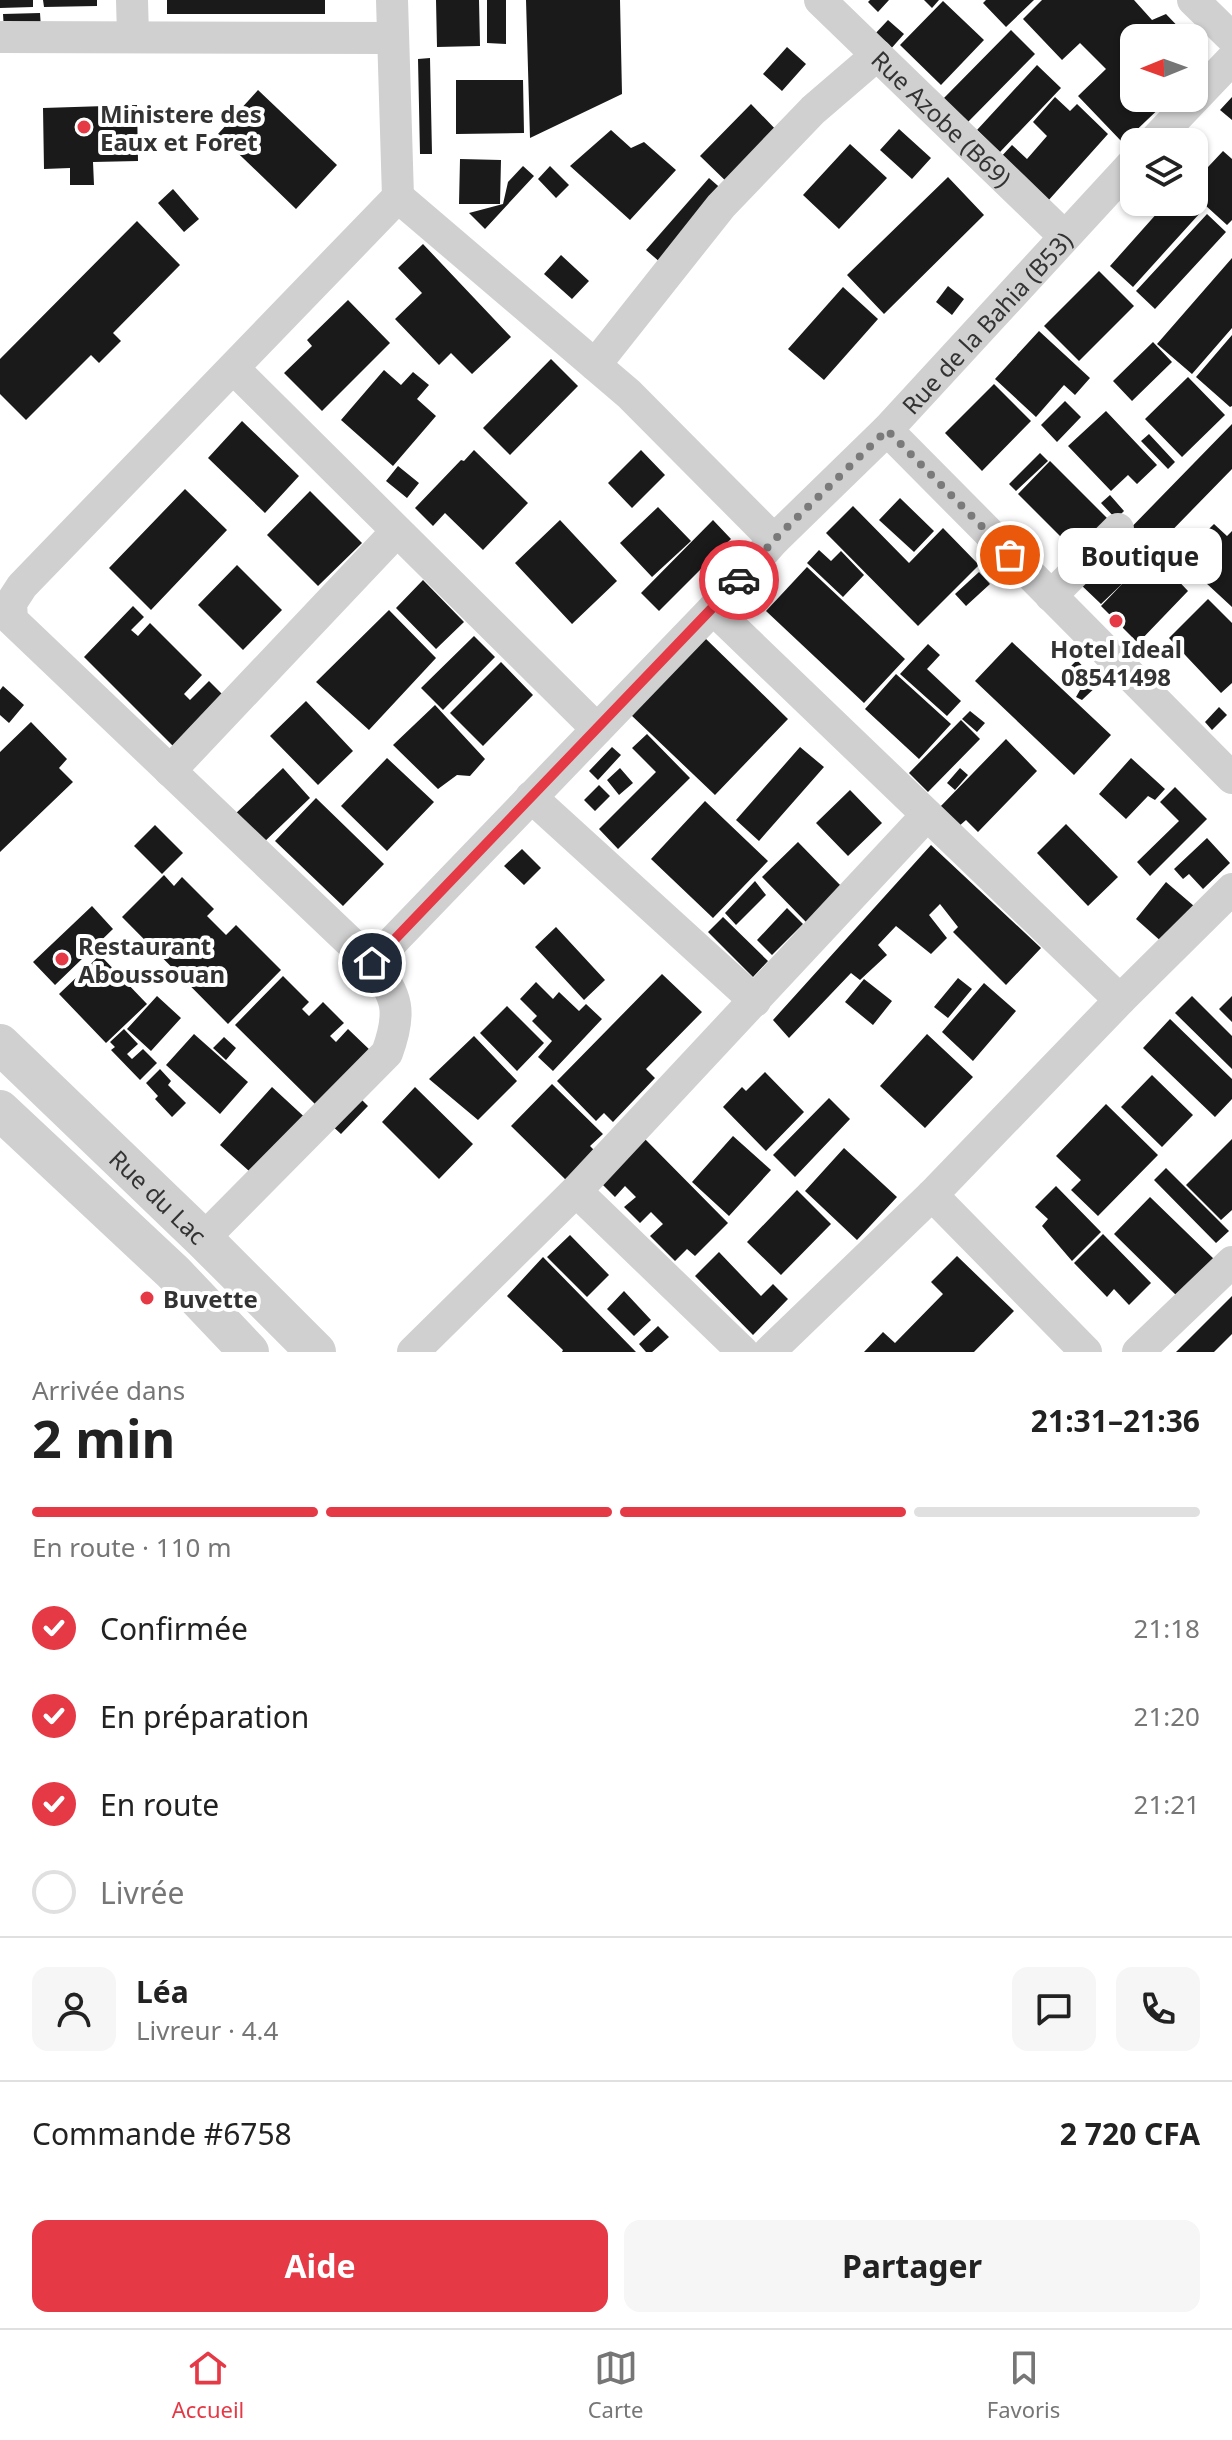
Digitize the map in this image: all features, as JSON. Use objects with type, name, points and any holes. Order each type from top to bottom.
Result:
[{"type":"street","points":[[132,0],[133,36]]},
{"type":"street","points":[[203,1239],[387,1053],[394,1035],[397,1009],[390,985],[372,963],[12,620],[11,603],[22,586],[398,197],[392,0]]},
{"type":"street","name":"Rue Azobe (B69)","points":[[820,0],[1064,236]]},
{"type":"street","points":[[1193,0],[1232,38]]},
{"type":"street","points":[[0,37],[393,38]]},
{"type":"street","points":[[595,365],[721,206],[813,110],[877,55]]},
{"type":"street","points":[[1166,128],[1232,59]]},
{"type":"street","name":"Rue de la Bahia (B53)","points":[[372,963],[713,609],[774,540],[887,430],[1120,177]]},
{"type":"street","points":[[398,197],[629,394],[774,540]]},
{"type":"street","points":[[234,369],[597,729]]},
{"type":"street","points":[[887,430],[1232,778]]},
{"type":"street","points":[[1051,596],[1118,529]]},
{"type":"street","points":[[170,771],[397,531]]},
{"type":"street","points":[[713,609],[1120,1000]]},
{"type":"street","points":[[531,797],[755,1001]]},
{"type":"street","points":[[413,1352],[576,1191],[927,815]]},
{"type":"street","points":[[769,1352],[932,1195],[1232,889]]},
{"type":"street","name":"Rue du Lac","points":[[0,1044],[316,1352]]},
{"type":"street","name":"Rue du Lac","points":[[0,1110],[173,1272],[249,1352]]},
{"type":"street","points":[[576,1191],[743,1352]]},
{"type":"street","points":[[932,1195],[1086,1352]]},
{"type":"street","points":[[1138,1352],[1232,1262]]},
{"type":"building","points":[[0,0],[33,0],[33,7],[0,8]]},
{"type":"building","points":[[43,0],[97,0],[97,6],[44,7]]},
{"type":"building","points":[[167,0],[325,0],[325,14],[167,14]]},
{"type":"building","points":[[436,0],[479,0],[480,46],[437,47]]},
{"type":"building","points":[[487,0],[506,0],[506,44],[487,43]]},
{"type":"building","points":[[526,0],[620,0],[622,94],[530,138]]},
{"type":"building","points":[[889,0],[878,12],[868,2]]},
{"type":"building","points":[[924,0],[939,0],[932,8]]},
{"type":"building","points":[[986,0],[1034,0],[1006,27],[983,3]]},
{"type":"building","points":[[1042,0],[1134,0],[1152,20],[1166,14],[1176,24],[1120,24],[1120,112],[1155,112],[1139,128],[1120,128],[1120,140],[1078,96],[1106,69],[1080,43],[1062,60],[1023,19]]},
{"type":"building","points":[[943,1],[984,40],[941,85],[900,45]]},
{"type":"building","points":[[40,13],[41,28],[4,30],[3,14]]},
{"type":"building","points":[[888,20],[904,34],[889,51],[873,36]]},
{"type":"building","points":[[1011,30],[1035,54],[967,123],[943,99]]},
{"type":"building","points":[[787,47],[806,64],[782,91],[763,74]]},
{"type":"building","points":[[430,58],[432,154],[420,154],[418,59]]},
{"type":"building","points":[[1037,65],[1061,88],[1000,152],[977,130]]},
{"type":"building","points":[[456,80],[523,80],[524,133],[456,134]]},
{"type":"building","points":[[258,90],[337,165],[296,209],[218,134]]},
{"type":"building","points":[[1055,97],[1070,111],[1077,104],[1108,134],[1047,202],[999,159],[1012,145],[1027,159],[1047,136],[1033,122]]},
{"type":"building","points":[[1232,97],[1232,120],[1220,110]]},
{"type":"building","points":[[751,104],[781,135],[732,187],[700,156]]},
{"type":"building","points":[[137,105],[138,161],[93,162],[94,185],[70,185],[70,168],[44,169],[43,108]]},
{"type":"building","points":[[899,129],[931,158],[912,179],[880,150]]},
{"type":"building","points":[[611,130],[631,148],[644,142],[676,170],[630,220],[570,166]]},
{"type":"building","points":[[850,144],[887,178],[839,229],[803,195]]},
{"type":"building","points":[[1223,151],[1232,159],[1232,220],[1227,225],[1208,208],[1208,167]]},
{"type":"building","points":[[460,159],[501,160],[500,204],[459,204]]},
{"type":"building","points":[[523,166],[534,176],[485,229],[469,213],[503,204],[508,182]]},
{"type":"building","points":[[550,166],[569,185],[556,198],[538,179]]},
{"type":"building","points":[[948,177],[984,215],[884,314],[847,275]]},
{"type":"building","points":[[709,178],[725,192],[661,263],[646,250]]},
{"type":"building","points":[[173,189],[199,219],[184,232],[158,203]]},
{"type":"building","points":[[1208,215],[1226,232],[1155,309],[1136,291],[1205,216]]},
{"type":"building","points":[[1155,216],[1197,216],[1133,287],[1110,266]]},
{"type":"building","points":[[137,221],[180,265],[113,333],[121,341],[99,363],[91,355],[26,420],[0,394],[0,359]]},
{"type":"building","points":[[423,244],[511,337],[472,374],[451,353],[439,365],[395,319],[422,293],[398,268]]},
{"type":"building","points":[[561,255],[589,281],[572,299],[544,274]]},
{"type":"building","points":[[1232,258],[1232,328],[1192,374],[1157,344]]},
{"type":"building","points":[[1099,271],[1134,306],[1079,361],[1044,326]]},
{"type":"building","points":[[948,286],[964,299],[952,315],[936,302]]},
{"type":"building","points":[[843,287],[878,319],[824,380],[788,349]]},
{"type":"building","points":[[348,300],[390,343],[322,411],[284,373],[312,346],[307,340]]},
{"type":"building","points":[[1039,331],[1090,378],[1075,395],[1064,385],[1036,417],[995,379]]},
{"type":"building","points":[[1232,335],[1232,406],[1230,407],[1196,377]]},
{"type":"building","points":[[1153,342],[1172,362],[1132,401],[1113,381]]},
{"type":"building","points":[[551,359],[578,386],[510,455],[483,428]]},
{"type":"building","points":[[384,370],[401,385],[413,372],[429,385],[417,399],[436,416],[393,466],[341,420]]},
{"type":"building","points":[[1188,377],[1225,415],[1182,457],[1145,419]]},
{"type":"building","points":[[994,384],[1031,421],[982,471],[945,433]]},
{"type":"building","points":[[1065,401],[1081,417],[1057,442],[1041,425]]},
{"type":"building","points":[[1106,411],[1157,465],[1137,484],[1128,475],[1111,491],[1068,446]]},
{"type":"building","points":[[242,421],[299,476],[265,513],[208,458]]},
{"type":"building","points":[[1232,424],[1232,469],[1151,552],[1188,591],[1138,643],[1101,606],[1125,581],[1101,604],[1078,582]]},
{"type":"building","points":[[1149,434],[1175,462],[1168,469],[1141,441]]},
{"type":"building","points":[[474,450],[528,503],[483,550],[445,513],[433,526],[415,508]]},
{"type":"building","points":[[641,450],[665,475],[632,508],[608,483]]},
{"type":"building","points":[[1040,453],[1048,461],[1016,491],[1009,484]]},
{"type":"building","points":[[1050,461],[1113,524],[1080,556],[1018,494]]},
{"type":"building","points":[[398,466],[419,483],[407,498],[386,481]]},
{"type":"building","points":[[185,489],[227,530],[151,610],[109,568]]},
{"type":"building","points":[[310,491],[362,543],[318,586],[267,535]]},
{"type":"building","points":[[1110,495],[1124,511],[1116,519],[1101,503]]},
{"type":"building","points":[[900,498],[934,531],[914,552],[879,520]]},
{"type":"building","points":[[853,506],[909,563],[943,528],[979,565],[918,626],[826,533]]},
{"type":"building","points":[[658,507],[691,541],[652,577],[620,543]]},
{"type":"building","points":[[560,520],[617,581],[572,624],[515,563]]},
{"type":"building","points":[[713,520],[731,539],[659,611],[641,593]]},
{"type":"building","points":[[1214,524],[1227,536],[1232,531],[1232,607],[1179,558]]},
{"type":"building","points":[[819,550],[831,561],[841,551],[864,575],[843,597],[807,563]]},
{"type":"building","points":[[237,565],[282,610],[243,650],[198,605]]},
{"type":"building","points":[[807,567],[905,659],[864,703],[766,611]]},
{"type":"building","points":[[979,572],[990,584],[966,606],[955,594]]},
{"type":"building","points":[[423,580],[464,622],[436,649],[396,608]]},
{"type":"building","points":[[1208,599],[1232,623],[1232,683],[1221,693],[1169,638]]},
{"type":"building","points":[[133,606],[144,617],[131,630],[138,636],[150,623],[202,675],[184,694],[190,700],[209,681],[230,702],[180,753],[84,657]]},
{"type":"building","points":[[389,610],[436,658],[369,730],[316,682]]},
{"type":"building","points":[[474,636],[495,657],[443,710],[421,688]]},
{"type":"building","points":[[704,637],[788,719],[715,795],[630,714]]},
{"type":"building","points":[[1012,642],[1111,735],[1074,775],[975,681]]},
{"type":"building","points":[[928,644],[940,655],[927,669],[961,701],[947,716],[900,674]]},
{"type":"building","points":[[1077,660],[1099,684],[1082,700],[1076,697],[1080,690],[1064,673]]},
{"type":"building","points":[[501,662],[533,695],[483,746],[450,713]]},
{"type":"building","points":[[896,674],[951,724],[919,759],[865,709]]},
{"type":"building","points":[[3,686],[24,705],[9,723],[0,715],[0,690]]},
{"type":"building","points":[[306,701],[353,751],[318,785],[270,736]]},
{"type":"building","points":[[435,705],[485,759],[470,776],[457,775],[438,789],[393,745]]},
{"type":"building","points":[[1219,707],[1227,715],[1212,730],[1205,722]]},
{"type":"building","points":[[970,711],[985,723],[977,732],[962,719]]},
{"type":"building","points":[[961,720],[980,739],[928,792],[909,773]]},
{"type":"building","points":[[31,722],[67,759],[59,768],[73,782],[0,852],[0,752]]},
{"type":"building","points":[[647,734],[690,778],[618,849],[599,829],[656,772],[632,748]]},
{"type":"building","points":[[1006,739],[1037,771],[978,832],[966,820],[958,827],[939,808]]},
{"type":"building","points":[[612,747],[621,755],[598,780],[589,771]]},
{"type":"building","points":[[800,747],[824,767],[759,841],[736,820]]},
{"type":"building","points":[[387,758],[434,802],[387,851],[341,806]]},
{"type":"building","points":[[1131,758],[1165,789],[1155,800],[1148,796],[1126,819],[1099,794]]},
{"type":"building","points":[[283,768],[310,798],[261,845],[233,816]]},
{"type":"building","points":[[620,768],[633,783],[619,795],[607,780]]},
{"type":"building","points":[[960,768],[968,775],[955,790],[947,783]]},
{"type":"building","points":[[599,785],[610,796],[595,811],[584,800]]},
{"type":"building","points":[[1175,787],[1207,819],[1150,876],[1137,862],[1179,821],[1160,802]]},
{"type":"building","points":[[850,790],[882,823],[848,856],[816,823]]},
{"type":"building","points":[[316,798],[384,864],[343,906],[275,841]]},
{"type":"building","points":[[705,801],[768,861],[713,918],[651,859]]},
{"type":"building","points":[[1066,824],[1118,877],[1088,906],[1037,853]]},
{"type":"building","points":[[155,825],[183,853],[162,874],[134,846]]},
{"type":"building","points":[[1207,838],[1230,863],[1203,889],[1189,874],[1183,879],[1174,869]]},
{"type":"building","points":[[798,842],[842,887],[806,922],[762,877]]},
{"type":"building","points":[[931,845],[1041,948],[1006,985],[953,932],[958,927],[940,904],[929,915],[947,938],[931,954],[896,926],[878,945],[887,955],[860,980],[851,973],[789,1038],[773,1020]]},
{"type":"building","points":[[522,849],[541,868],[524,885],[504,866]]},
{"type":"building","points":[[164,875],[174,886],[182,877],[214,909],[207,916],[226,935],[236,925],[281,970],[228,1024],[122,917]]},
{"type":"building","points":[[755,881],[766,895],[736,925],[725,913]]},
{"type":"building","points":[[1166,882],[1194,906],[1163,943],[1136,919]]},
{"type":"building","points":[[92,906],[113,929],[55,985],[33,962]]},
{"type":"building","points":[[787,908],[803,924],[772,955],[757,940]]},
{"type":"building","points":[[723,917],[768,961],[753,977],[708,932]]},
{"type":"building","points":[[556,927],[605,980],[584,1000],[535,947]]},
{"type":"building","points":[[100,955],[147,1004],[106,1043],[59,994]]},
{"type":"building","points":[[662,974],[702,1012],[646,1069],[655,1078],[613,1122],[604,1113],[596,1121],[557,1081]]},
{"type":"building","points":[[283,976],[309,1002],[302,1009],[309,1016],[323,1002],[344,1023],[330,1036],[336,1042],[348,1029],[372,1052],[318,1107],[235,1025]]},
{"type":"building","points":[[958,978],[972,989],[948,1018],[934,1007]]},
{"type":"building","points":[[864,979],[892,1001],[873,1025],[845,1002]]},
{"type":"building","points":[[536,982],[553,999],[559,992],[579,1011],[586,1004],[602,1019],[553,1071],[538,1057],[552,1041],[532,1021],[537,1016],[520,999]]},
{"type":"building","points":[[984,983],[1016,1011],[973,1061],[942,1032]]},
{"type":"building","points":[[157,996],[181,1018],[151,1051],[127,1029]]},
{"type":"building","points":[[1192,996],[1232,1036],[1232,1069],[1175,1013]]},
{"type":"building","points":[[1232,996],[1232,1022],[1219,1009]]},
{"type":"building","points":[[507,1006],[544,1043],[517,1071],[480,1033]]},
{"type":"building","points":[[1170,1019],[1232,1079],[1232,1099],[1215,1117],[1143,1048]]},
{"type":"building","points":[[124,1029],[138,1044],[127,1054],[132,1059],[143,1049],[157,1063],[140,1080],[111,1050],[115,1047],[110,1042]]},
{"type":"building","points":[[194,1034],[248,1082],[220,1114],[166,1065]]},
{"type":"building","points":[[927,1034],[973,1077],[925,1128],[880,1086]]},
{"type":"building","points":[[474,1036],[517,1081],[478,1120],[429,1079]]},
{"type":"building","points":[[224,1037],[236,1048],[226,1060],[213,1048]]},
{"type":"building","points":[[160,1069],[171,1081],[168,1085],[186,1103],[172,1117],[155,1099],[158,1096],[146,1083]]},
{"type":"building","points":[[765,1072],[804,1112],[766,1151],[723,1107],[742,1087],[746,1091]]},
{"type":"building","points":[[1152,1075],[1193,1115],[1162,1147],[1121,1107]]},
{"type":"building","points":[[552,1084],[603,1134],[590,1146],[596,1152],[567,1181],[511,1126]]},
{"type":"building","points":[[272,1087],[311,1123],[259,1180],[220,1145]]},
{"type":"building","points":[[415,1087],[473,1144],[439,1179],[382,1122]]},
{"type":"building","points":[[356,1094],[368,1106],[341,1134],[329,1123]]},
{"type":"building","points":[[829,1098],[850,1119],[795,1177],[773,1155]]},
{"type":"building","points":[[1106,1104],[1158,1155],[1098,1216],[1071,1190],[1081,1180],[1056,1156]]},
{"type":"building","points":[[733,1136],[771,1170],[729,1216],[692,1182]]},
{"type":"building","points":[[644,1138],[728,1223],[695,1256],[687,1249],[675,1261],[650,1236],[663,1224],[651,1212],[640,1223],[624,1207],[636,1197],[625,1186],[615,1197],[600,1182]]},
{"type":"building","points":[[1232,1139],[1232,1210],[1221,1220],[1186,1185]]},
{"type":"building","points":[[844,1148],[897,1197],[857,1240],[805,1191]]},
{"type":"building","points":[[1166,1168],[1229,1231],[1216,1243],[1154,1180]]},
{"type":"building","points":[[1056,1186],[1101,1232],[1072,1261],[1042,1226],[1048,1219],[1035,1207]]},
{"type":"building","points":[[797,1190],[831,1224],[781,1275],[747,1242]]},
{"type":"building","points":[[1150,1197],[1215,1260],[1178,1297],[1114,1234]]},
{"type":"building","points":[[1103,1234],[1151,1283],[1129,1305],[1114,1289],[1107,1297],[1074,1263]]},
{"type":"building","points":[[570,1235],[609,1275],[587,1297],[547,1257]]},
{"type":"building","points":[[719,1252],[761,1296],[773,1284],[788,1299],[753,1335],[695,1276]]},
{"type":"building","points":[[957,1256],[1014,1311],[974,1352],[864,1352],[883,1332],[895,1343],[943,1294],[931,1282]]},
{"type":"building","points":[[543,1257],[636,1352],[562,1352],[507,1296]]},
{"type":"building","points":[[624,1291],[651,1320],[634,1336],[607,1309]]},
{"type":"building","points":[[1232,1296],[1232,1334],[1214,1352],[1176,1352]]},
{"type":"building","points":[[658,1326],[669,1337],[652,1352],[646,1352],[639,1344]]},
{"type":"way so far","points":[[739,580],[774,540],[887,430],[1010,555]]},
{"type":"place","name":"Ministere des Eaux et Foret","points":[[84,127]]},
{"type":"place","name":"Boutique","points":[[1010,555]]},
{"type":"place","name":"Hotel Ideal 08541498","points":[[1116,621]]},
{"type":"place","name":"Restaurant Aboussouan","points":[[62,959]]},
{"type":"place","name":"Buvette","points":[[147,1298]]},
{"type":"route","points":[[372,963],[739,580]]}]
